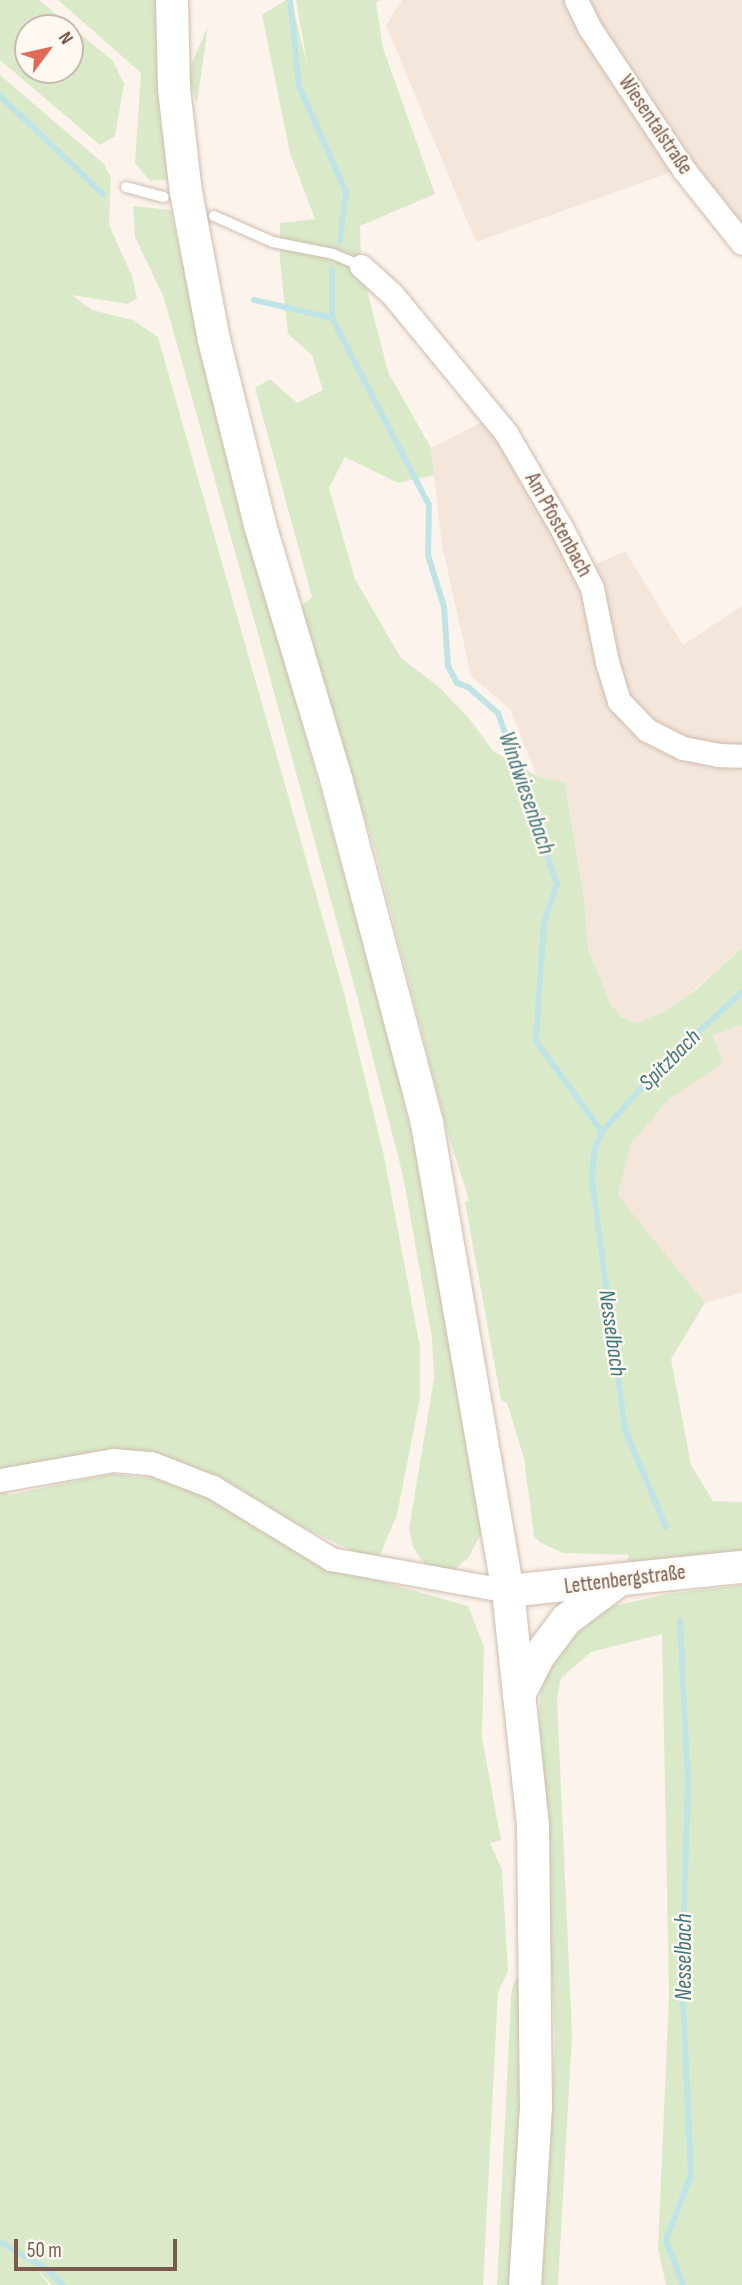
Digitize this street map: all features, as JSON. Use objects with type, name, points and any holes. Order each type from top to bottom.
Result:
[{"type":"main road","points":[[172,0],[174,89],[186,192],[214,340],[260,525],[337,782],[427,1123],[508,1591],[533,1826],[536,2094],[525,2285]]},
{"type":"main road","name":"Lettenbergstraße","points":[[508,1591],[742,1567]]},
{"type":"main road","points":[[519,1695],[540,1656],[566,1620],[619,1580]]},
{"type":"street","name":"Wiesentalstraße","points":[[576,0],[589,27],[684,170],[742,243]]},
{"type":"street","name":"Am Pfostenbach","points":[[361,265],[392,294],[506,433],[562,529],[592,588],[607,662],[619,701],[647,730],[683,748],[742,756]]},
{"type":"street","points":[[0,1480],[113,1460],[151,1463],[213,1487],[331,1559],[508,1591]]},
{"type":"lane","points":[[126,187],[164,197]]},
{"type":"lane","points":[[214,216],[272,242],[333,254],[361,265]]},
{"type":"shaded area","points":[[402,0],[742,0],[742,235],[677,170],[476,242],[386,25]]},
{"type":"shaded area","points":[[492,417],[587,568],[625,551],[683,645],[742,606],[742,948],[687,996],[665,1011],[639,1023],[621,1017],[610,1003],[588,949],[584,898],[565,783],[537,776],[510,709],[471,676],[442,545],[431,448]]},
{"type":"shaded area","points":[[742,1025],[742,1292],[705,1303],[618,1195],[631,1144],[669,1099],[723,1063],[713,1035]]},
{"type":"green space","points":[[0,0],[39,0],[56,14],[14,14],[14,72],[0,60]]},
{"type":"green space","points":[[58,0],[162,0],[159,110],[168,179],[150,181],[135,163],[141,73],[84,23],[84,14],[74,14]]},
{"type":"green space","points":[[286,0],[291,0],[308,68],[296,0],[380,0],[376,3],[383,48],[435,194],[360,226],[361,266],[388,372],[431,448],[434,475],[398,483],[345,457],[329,488],[355,579],[401,658],[439,687],[468,717],[493,751],[537,776],[565,783],[584,898],[588,949],[610,1003],[621,1017],[639,1023],[665,1011],[693,992],[742,948],[742,1025],[713,1035],[723,1063],[669,1099],[631,1144],[618,1195],[705,1303],[671,1359],[691,1465],[713,1501],[742,1502],[742,1569],[619,1580],[629,1555],[563,1553],[541,1543],[534,1536],[524,1458],[507,1403],[501,1400],[465,1202],[469,1200],[448,1134],[374,846],[298,610],[312,597],[255,388],[270,379],[297,403],[323,390],[312,355],[288,334],[280,262],[280,223],[315,219],[290,153],[262,15]]},
{"type":"green space","points":[[208,26],[197,103],[187,74]]},
{"type":"green space","points":[[84,37],[113,61],[124,84],[115,136],[100,145],[28,84],[84,84]]},
{"type":"green space","points":[[0,75],[104,164],[111,178],[109,225],[132,276],[137,298],[127,304],[72,295],[92,310],[133,320],[158,337],[344,993],[384,1156],[420,1347],[420,1398],[397,1515],[377,1562],[263,1509],[249,1524],[327,1566],[468,1606],[484,1647],[482,1738],[501,1840],[490,1843],[502,1870],[508,1971],[498,1992],[483,2285],[52,2285],[35,2267],[49,2285],[0,2285],[0,1488],[9,1495],[109,1474],[149,1478],[155,1458],[0,1471]]},
{"type":"green space","points":[[133,206],[171,210],[191,301],[262,580],[390,1041],[429,1212],[481,1533],[469,1557],[454,1570],[426,1565],[414,1549],[409,1530],[434,1378],[432,1338],[403,1176],[357,996],[164,298],[135,237]]},
{"type":"green space","points":[[742,1585],[742,2285],[666,2285],[658,2248],[669,1995],[662,1634],[591,1652],[561,1678],[557,1698],[572,2034],[558,2285],[542,2285],[555,2040],[539,1710],[543,1673],[571,1640],[574,1631],[604,1608],[667,1594]]},
{"type":"green space","points":[[520,1974],[523,2045],[513,2285],[497,2285],[511,1997],[513,1984]]},
{"type":"waterway","name":"Windwiesenbach","points":[[290,0],[299,86],[346,192],[340,241]]},
{"type":"waterway","points":[[0,96],[103,194]]},
{"type":"waterway","name":"Windwiesenbach","points":[[332,269],[332,318],[429,505],[428,555],[444,607],[448,666],[457,683],[468,687],[498,713],[557,884],[544,923],[536,1041],[602,1132]]},
{"type":"waterway","points":[[254,300],[332,318]]},
{"type":"waterway","name":"Nesselbach","points":[[666,1527],[625,1430],[592,1181],[594,1151],[602,1132],[658,1069],[742,992]]},
{"type":"waterway","name":"Nesselbach","points":[[680,1621],[688,1783],[682,1977],[691,2175],[666,2240],[683,2285]]},
{"type":"waterway","points":[[0,2242],[45,2268],[63,2285]]},
{"type":"water label","name":"Spitzbach","points":[[670,1060]]}]
